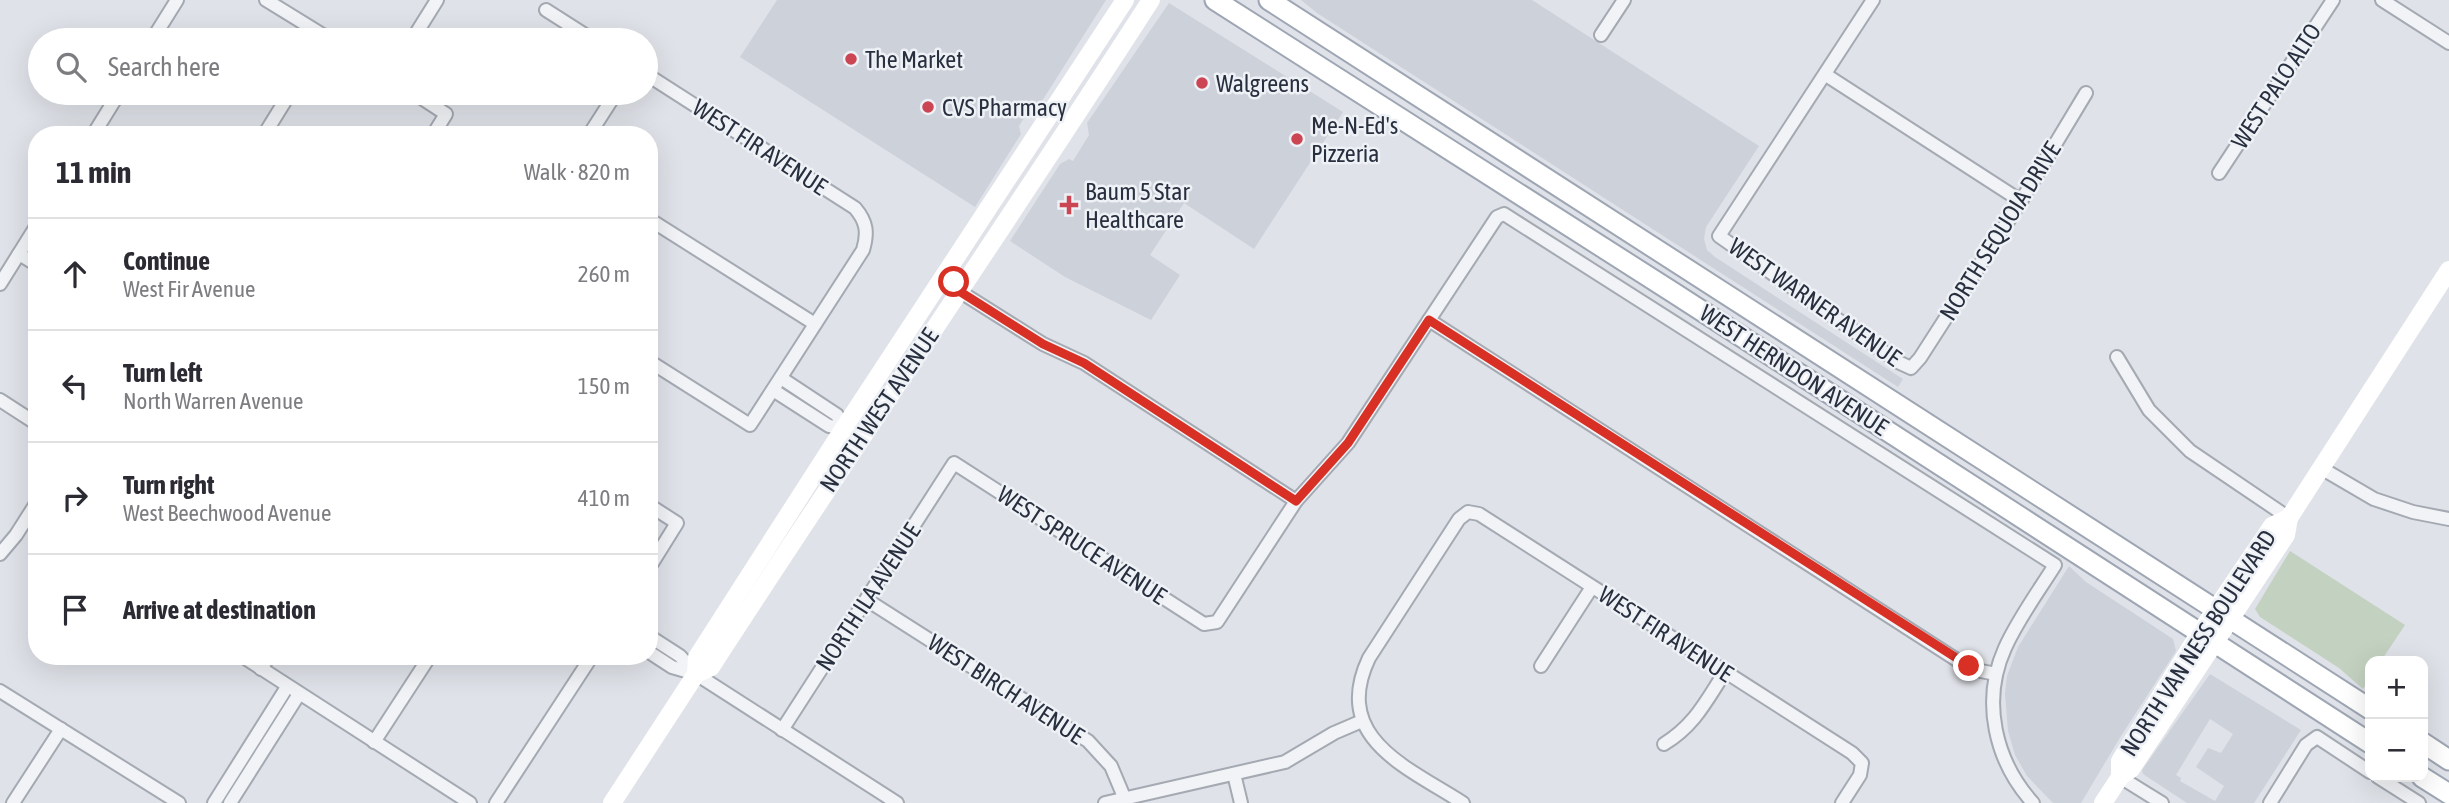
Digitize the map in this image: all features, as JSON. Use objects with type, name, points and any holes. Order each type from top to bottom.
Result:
[{"type":"main road","name":"WEST HERNDON AVENUE","points":[[1215,0],[2365,740]]},
{"type":"main road","name":"WEST HERNDON AVENUE","points":[[1269,0],[2365,706]]},
{"type":"main road","points":[[2428,746],[2449,760]]},
{"type":"main road","points":[[2428,780],[2449,794]]},
{"type":"street","points":[[160,28],[177,0]]},
{"type":"street","points":[[266,0],[309,28]]},
{"type":"street","points":[[420,28],[437,0]]},
{"type":"street","name":"NORTH WEST AVENUE","points":[[612,803],[696,674],[697,657],[1125,0]]},
{"type":"street","name":"NORTH WEST AVENUE","points":[[696,674],[711,667],[1151,0]]},
{"type":"street","points":[[1601,35],[1624,0]]},
{"type":"street","name":"WEST PALO ALTO","points":[[2219,173],[2333,0]]},
{"type":"street","points":[[2382,0],[2449,43]]},
{"type":"street","points":[[1872,1],[1826,75],[2021,201]]},
{"type":"street","points":[[547,10],[575,28]]},
{"type":"street","name":"WEST WARNER AVENUE","points":[[1826,75],[1719,236],[1898,362],[1911,368]]},
{"type":"street","name":"WEST FIR AVENUE","points":[[658,82],[855,208],[863,217],[866,227],[863,250],[815,324]]},
{"type":"street","name":"NORTH SEQUOIA DRIVE","points":[[1911,368],[2021,201],[2087,93]]},
{"type":"street","points":[[99,126],[112,105]]},
{"type":"street","points":[[269,126],[282,105]]},
{"type":"street","points":[[432,105],[446,114],[439,126]]},
{"type":"street","points":[[595,126],[608,105]]},
{"type":"street","points":[[991,205],[992,219],[954,282],[959,291],[1043,344],[1084,363],[1296,501],[1348,443],[1497,217],[1504,214],[2054,565],[2012,635],[1996,674],[1993,694],[1994,715],[2002,754],[2010,774],[2033,803]]},
{"type":"street","points":[[658,225],[815,324],[750,425],[658,367]]},
{"type":"street","points":[[0,284],[28,240]]},
{"type":"street","points":[[19,254],[28,260]]},
{"type":"street","name":"NORTH VAN NESS BOULEVARD","points":[[2103,803],[2120,776],[2131,769],[2206,638],[2286,535],[2289,518],[2449,270]]},
{"type":"street","points":[[1429,320],[1957,660],[1981,671],[1996,674]]},
{"type":"street","points":[[2118,357],[2150,410],[2190,451],[2289,518]]},
{"type":"street","points":[[781,378],[837,415],[844,428]]},
{"type":"street","points":[[773,390],[829,426],[844,428],[860,438]]},
{"type":"street","points":[[0,400],[28,418]]},
{"type":"street","name":"WEST SPRUCE AVENUE","points":[[954,463],[1204,624],[1217,622],[1296,501]]},
{"type":"street","name":"NORTH ILA AVENUE","points":[[782,730],[954,463]]},
{"type":"street","points":[[2321,468],[2374,499],[2402,509],[2449,519]]},
{"type":"street","points":[[658,511],[677,523],[658,554]]},
{"type":"street","name":"WEST FIR AVENUE","points":[[1362,721],[1358,700],[1360,684],[1369,658],[1459,519],[1468,512],[1479,514],[1852,753],[1862,763],[1860,775],[1842,803]]},
{"type":"street","points":[[0,554],[28,516]]},
{"type":"street","points":[[1541,666],[1592,587]]},
{"type":"street","name":"WEST BIRCH AVENUE","points":[[867,600],[1088,741],[1111,766],[1124,797]]},
{"type":"street","points":[[658,642],[680,656],[696,674],[897,803]]},
{"type":"street","points":[[658,658],[673,667],[696,674]]},
{"type":"street","points":[[255,665],[470,803]]},
{"type":"street","points":[[261,669],[263,665]]},
{"type":"street","points":[[374,742],[424,665]]},
{"type":"street","points":[[496,803],[586,665]]},
{"type":"street","points":[[1664,744],[1694,720],[1725,672]]},
{"type":"street","points":[[214,803],[288,687]]},
{"type":"street","points":[[0,691],[178,803]]},
{"type":"street","points":[[230,803],[299,694]]},
{"type":"street","points":[[1105,803],[1285,762],[1334,733],[1362,721],[1381,751],[1463,803]]},
{"type":"street","points":[[13,803],[61,729]]},
{"type":"street","points":[[2270,803],[2306,746],[2317,737],[2365,769]]},
{"type":"street","points":[[1234,774],[1241,803]]},
{"type":"street","points":[[2120,776],[2162,803]]},
{"type":"street","points":[[2386,782],[2419,803]]},
{"type":"shaded area","points":[[777,0],[1106,0],[1042,101],[1033,104],[1019,126],[1021,134],[975,207],[740,57]]},
{"type":"shaded area","points":[[1301,0],[1532,0],[1759,146],[1706,227],[1704,239],[1707,250],[1903,379],[1898,387],[1317,13]]},
{"type":"shaded area","points":[[1169,3],[1343,112],[1254,249],[1184,203],[1150,255],[1180,275],[1151,320],[1065,277],[1010,241],[1060,164],[1069,159],[1073,161],[1089,135],[1087,123]]},
{"type":"shaded area","points":[[2069,566],[2086,582],[2173,639],[2176,651],[2081,803],[2053,803],[2027,776],[2015,755],[2008,731],[2005,694],[2007,676],[2018,647]]},
{"type":"shaded area","points":[[2210,674],[2301,730],[2254,803],[2187,803],[2143,774],[2142,770]],"holes":[[[2210,719],[2233,734],[2221,753],[2208,748],[2196,767],[2224,786],[2215,801],[2180,781],[2181,778],[2176,775]]]},
{"type":"green space","points":[[2290,551],[2405,625],[2384,656],[2365,656],[2363,689],[2339,668],[2260,617],[2255,609]]},
{"type":"place","name":"The Market","points":[[851,59]]},
{"type":"place","name":"Walgreens","points":[[1202,83]]},
{"type":"place","name":"CVS Pharmacy","points":[[928,107]]},
{"type":"place","name":"Me-N-Ed's Pizzeria","points":[[1297,139]]},
{"type":"place","name":"Baum 5 Star Healthcare","points":[[1069,205]]},
{"type":"route","points":[[954,282],[959,291],[1043,344],[1084,363],[1296,501],[1348,443],[1429,320],[1969,666]]}]
